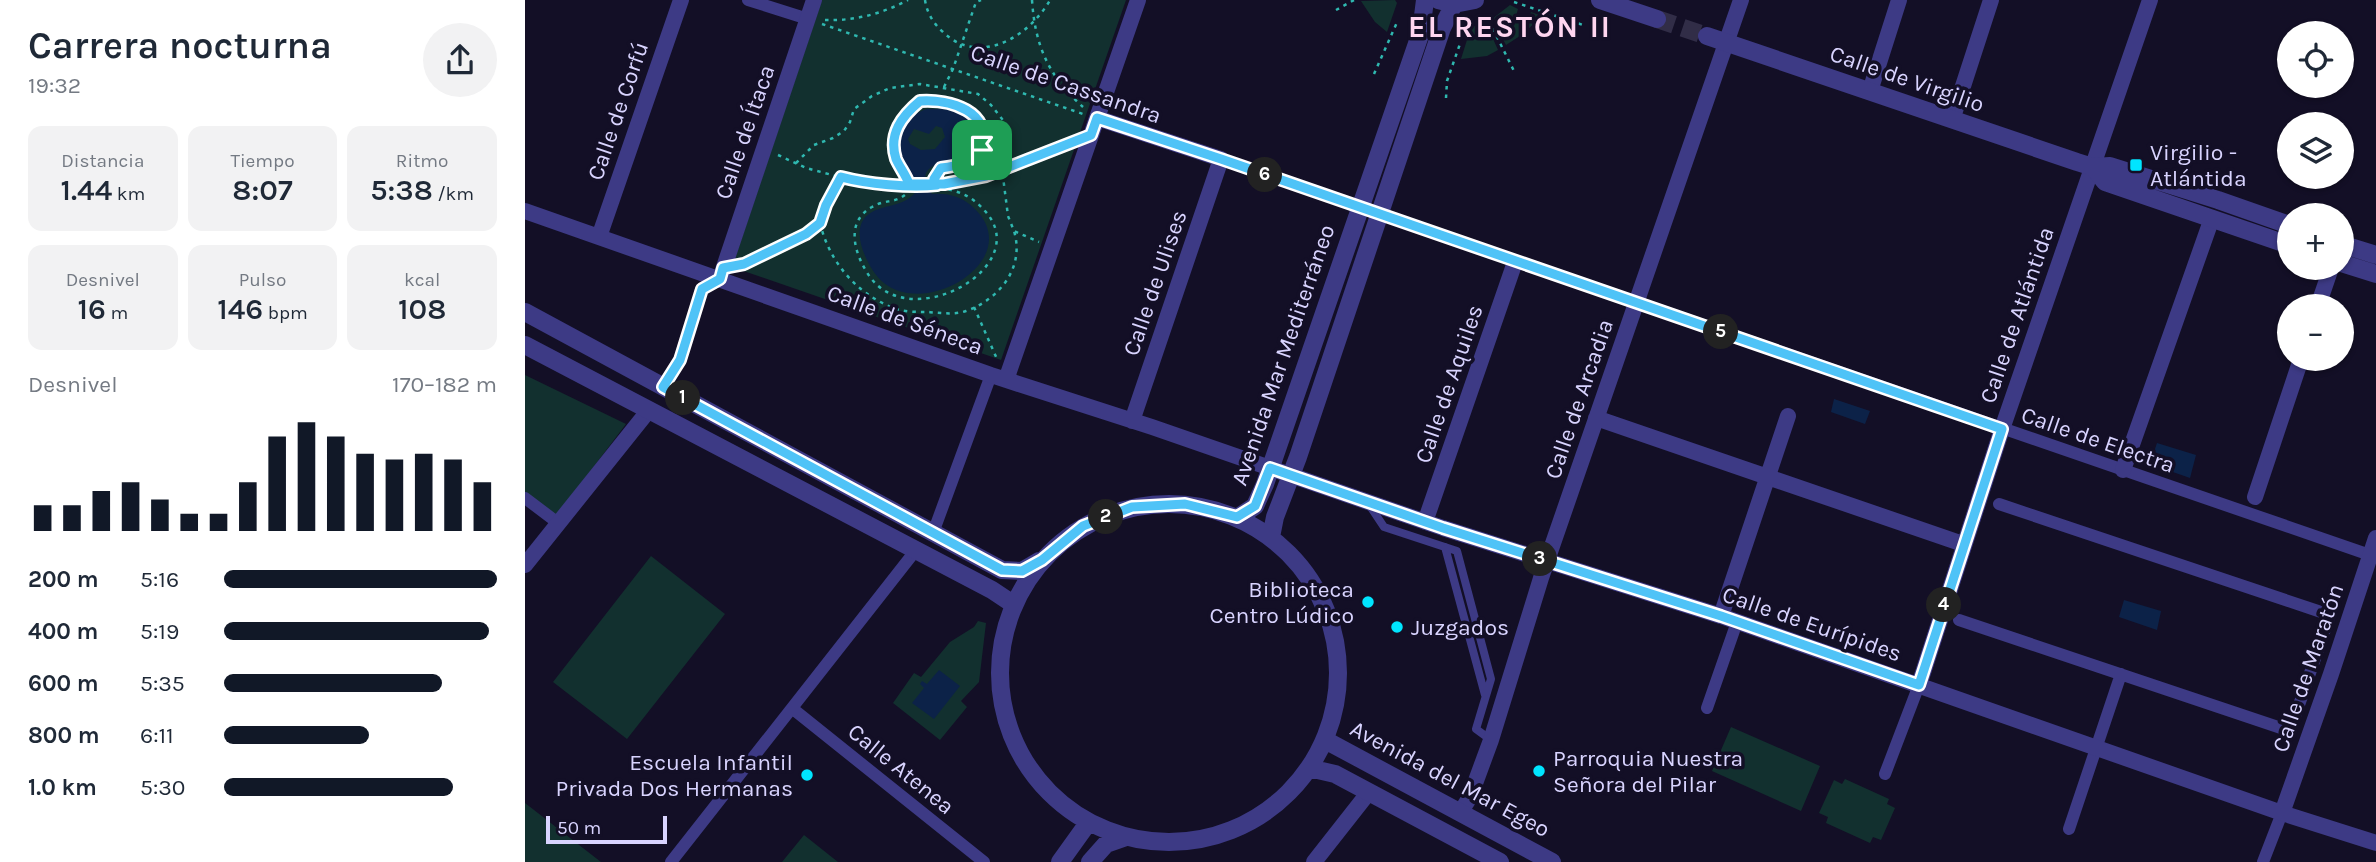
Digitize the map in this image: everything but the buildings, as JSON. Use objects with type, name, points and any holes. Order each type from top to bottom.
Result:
[{"type":"street","name":"Calle de Corfú","points":[[599,237],[681,0]]},
{"type":"street","points":[[748,0],[807,19]]},
{"type":"street","name":"Calle de Ítaca","points":[[722,274],[814,0]]},
{"type":"street","points":[[933,533],[1052,247],[1138,0]]},
{"type":"street","name":"Avenida Mar Mediterráneo","points":[[1271,537],[1370,212],[1421,32],[1425,0]]},
{"type":"street","points":[[1446,2],[1475,0]]},
{"type":"street","points":[[1600,0],[1657,19]]},
{"type":"street","name":"Calle de Arcadia","points":[[1460,813],[1470,797],[1491,740],[1547,561],[1741,0]]},
{"type":"street","points":[[1870,92],[1899,0]]},
{"type":"street","points":[[1952,120],[1991,0]]},
{"type":"street","name":"Calle de Atlántida","points":[[1919,685],[1963,544],[2150,0]]},
{"type":"street","name":"Avenida Mar Mediterráneo","points":[[1237,517],[1255,506],[1441,29],[1446,2]]},
{"type":"street","name":"Calle de Virgilio","points":[[1707,36],[2093,167],[2110,166],[2277,221]]},
{"type":"street","name":"Calle de Cassandra","points":[[1097,118],[1370,212]]},
{"type":"street","name":"Calle de Ulises","points":[[1132,421],[1221,159]]},
{"type":"street","name":"Calle de Virgilio","points":[[2093,167],[2105,182],[2277,241]]},
{"type":"street","name":"Calle de Séneca","points":[[525,211],[599,237],[722,274],[869,331],[1270,468]]},
{"type":"street","name":"Calle de Electra","points":[[1370,212],[2373,556]]},
{"type":"street","points":[[2123,470],[2212,218]]},
{"type":"street","points":[[2354,248],[2376,255]]},
{"type":"street","name":"Calle de Aquiles","points":[[1425,522],[1515,262]]},
{"type":"street","points":[[2354,267],[2376,274]]},
{"type":"street","points":[[525,313],[1002,570],[1022,571],[1042,560],[1083,526],[1132,507],[1185,504],[1237,517],[1271,537],[1293,558],[1313,583],[1327,611],[1338,656],[1334,701],[1325,740],[1309,768],[1261,816],[1218,835],[1172,843],[1126,837],[1088,822],[1048,792],[1018,751],[1013,739],[1001,704],[999,653],[1013,604],[1042,560]]},
{"type":"street","points":[[525,345],[992,590],[1013,604]]},
{"type":"street","points":[[2255,497],[2297,371]]},
{"type":"street","points":[[525,565],[649,410]]},
{"type":"street","points":[[1721,616],[1788,416]]},
{"type":"street","points":[[1596,418],[1963,544]]},
{"type":"street","name":"Calle de Eurípides","points":[[1270,468],[1425,522],[1721,616],[2282,813],[2376,843]]},
{"type":"street","points":[[525,498],[558,523]]},
{"type":"street","points":[[1959,620],[2290,731],[2330,615],[1999,505]]},
{"type":"street","name":"Calle de Maratón","points":[[2282,813],[2373,556],[2376,538]]},
{"type":"street","points":[[671,862],[916,550]]},
{"type":"street","points":[[1707,708],[1737,622]]},
{"type":"street","points":[[2312,667],[2331,674]]},
{"type":"street","points":[[2069,829],[2121,674]]},
{"type":"street","points":[[1885,774],[1919,685]]},
{"type":"street","name":"Calle Atenea","points":[[793,709],[984,862]]},
{"type":"street","name":"Avenida del Mar Egeo","points":[[1325,740],[1552,862]]},
{"type":"street","points":[[1309,768],[1335,774],[1488,859]]},
{"type":"street","points":[[1314,862],[1369,792]]},
{"type":"street","points":[[2263,862],[2282,813]]},
{"type":"street","points":[[1060,862],[1088,822]]},
{"type":"street","points":[[1090,862],[1106,844],[1126,837]]},
{"type":"lane","points":[[1366,501],[1384,527],[1445,547],[1485,695],[1476,729],[1491,740]]},
{"type":"path","points":[[807,19],[839,21],[863,17],[908,0]]},
{"type":"path","points":[[925,0],[933,23],[961,46],[972,49],[1006,42],[1034,22],[1051,0]]},
{"type":"path","points":[[944,87],[953,69],[976,1],[981,0]]},
{"type":"path","points":[[1032,0],[1041,50],[1055,77],[1070,95],[1097,118]]},
{"type":"path","points":[[1336,10],[1354,0]]},
{"type":"path","points":[[1514,2],[1587,26]]},
{"type":"path","name":"Calle de Cassandra","points":[[807,19],[1097,118]]},
{"type":"path","points":[[1374,74],[1398,20]]},
{"type":"path","points":[[1489,21],[1514,71]]},
{"type":"path","points":[[1446,98],[1447,81],[1461,41]]},
{"type":"path","points":[[796,163],[814,145],[843,131],[850,122],[854,109],[872,96],[890,88],[920,84],[978,94],[1006,124],[1006,156],[1002,169],[1008,216],[1014,231],[1016,257],[1007,281],[994,295],[974,307],[965,312],[950,314],[911,312],[891,307],[874,298],[839,267],[824,239],[820,223],[841,177]]},
{"type":"path","points":[[920,101],[949,103],[971,112],[980,120],[985,141],[979,156],[941,168],[934,179],[938,188],[965,194],[983,208],[997,233],[996,245],[985,268],[970,282],[951,292],[920,299],[891,295],[875,284],[860,261],[854,240],[856,227],[870,207],[903,198],[910,190],[909,184],[894,148],[896,130],[900,121],[920,101]]},
{"type":"path","points":[[764,148],[806,168],[841,177],[937,185],[986,176],[1091,135]]},
{"type":"path","points":[[663,387],[680,360],[702,289],[722,274],[806,234],[820,223]]},
{"type":"path","points":[[1014,231],[1052,247]]},
{"type":"path","points":[[869,331],[874,298]]},
{"type":"path","points":[[974,307],[999,377]]},
{"type":"green space","points":[[822,0],[1126,0],[1001,360],[732,267]]},
{"type":"green space","points":[[1395,0],[1397,3],[1387,32],[1375,22],[1361,1]]},
{"type":"green space","points":[[1510,5],[1518,9],[1516,16],[1528,19],[1531,12],[1542,16],[1506,45],[1492,19]]},
{"type":"green space","points":[[1486,23],[1498,50],[1487,56],[1461,59],[1471,27]]},
{"type":"green space","points":[[525,375],[626,424],[554,519],[525,495]]},
{"type":"green space","points":[[651,556],[725,614],[627,739],[553,682]]},
{"type":"green space","points":[[978,621],[986,623],[979,682],[961,701],[967,707],[940,740],[893,703],[914,673],[921,677],[950,642],[974,627]]},
{"type":"green space","points":[[1731,727],[1820,766],[1801,811],[1712,771]]},
{"type":"green space","points":[[1845,779],[1889,799],[1887,804],[1895,808],[1881,840],[1873,837],[1870,843],[1826,823],[1828,817],[1819,813],[1834,780],[1842,784]]},
{"type":"green space","points":[[525,803],[601,862],[525,862]]},
{"type":"green space","points":[[804,835],[838,862],[782,862]]},
{"type":"water","points":[[927,109],[952,111],[961,115],[974,128],[976,140],[972,152],[936,164],[929,169],[926,183],[932,194],[955,197],[966,201],[975,209],[988,230],[987,250],[976,268],[958,282],[935,292],[911,293],[889,286],[872,269],[862,247],[860,231],[865,217],[872,212],[905,201],[915,193],[898,143],[905,125],[915,115]],"holes":[[[936,126],[942,128],[945,137],[935,149],[921,150],[910,144],[908,139],[914,129],[929,134]]]},
{"type":"water","points":[[1834,399],[1870,411],[1865,424],[1831,412]]},
{"type":"water","points":[[2157,443],[2196,455],[2190,478],[2150,464]]},
{"type":"water","points":[[2124,600],[2161,611],[2157,630],[2119,617]]},
{"type":"water","points":[[939,670],[960,686],[934,719],[912,703],[924,688],[920,684],[922,681],[927,684]]},
{"type":"tunnel","points":[[1657,19],[1707,36]]},
{"type":"place","name":"Virgilio - Atlántida","points":[[2136,165]]},
{"type":"place","name":"Biblioteca Centro Lúdico","points":[[1368,602]]},
{"type":"place","name":"Juzgados","points":[[1397,627]]},
{"type":"place","name":"Parroquia Nuestra Señora del Pilar","points":[[1539,771]]},
{"type":"place","name":"Escuela Infantil Privada Dos Hermanas","points":[[807,775]]},
{"type":"district","name":"EL RESTÓN II","points":[[1510,27]]},
{"type":"route","points":[[982,150],[979,156],[968,161],[941,168],[934,179],[937,185],[931,186],[882,183],[841,177],[820,223],[806,234],[744,264],[723,268],[720,279],[702,289],[680,360],[663,387],[1002,570],[1022,571],[1042,560],[1083,526],[1132,507],[1185,504],[1237,517],[1255,506],[1270,468],[1443,528],[1721,616],[1919,685],[2002,429],[1097,118],[1091,135],[986,176],[963,179],[944,184],[931,186],[909,184],[894,148],[896,130],[900,121],[920,101],[949,103],[971,112],[980,120],[985,141],[982,150]]}]
